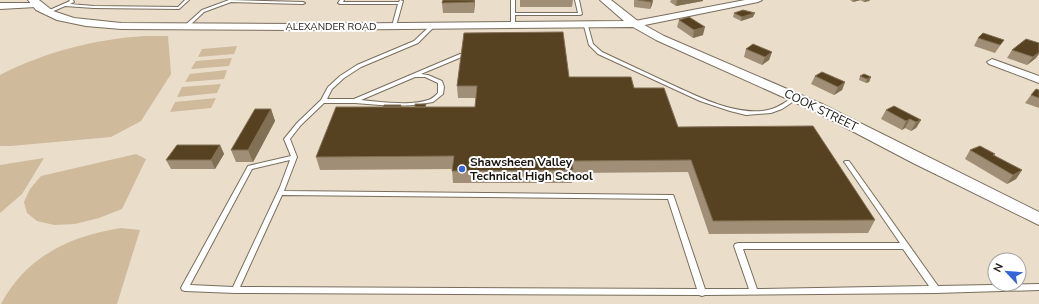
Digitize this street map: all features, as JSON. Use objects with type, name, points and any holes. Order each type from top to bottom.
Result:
[{"type":"street","name":"COOK STREET","points":[[605,0],[635,24],[660,38],[680,48],[797,97],[1039,219]]},
{"type":"street","points":[[635,24],[646,20],[758,0]]},
{"type":"street","name":"ALEXANDER ROAD","points":[[34,2],[47,12],[69,20],[103,25],[185,27],[433,26],[513,20],[586,26],[635,24]]},
{"type":"street","points":[[0,6],[34,2]]},
{"type":"street","points":[[992,62],[1039,80]]},
{"type":"lane","points":[[47,12],[72,2],[71,0]]},
{"type":"lane","points":[[65,5],[94,7],[179,8],[187,0]]},
{"type":"lane","points":[[342,0],[340,3],[401,2],[394,26]]},
{"type":"lane","points":[[513,0],[513,20],[580,14],[577,0]]},
{"type":"lane","points":[[185,27],[203,11],[232,1],[302,3]]},
{"type":"lane","points":[[235,290],[280,194],[294,157],[287,139],[299,124],[323,101],[330,88],[342,77],[359,66],[416,42],[433,26]]},
{"type":"lane","points":[[586,26],[591,45],[600,53],[718,106],[746,113],[769,112],[780,108],[797,97]]},
{"type":"lane","points":[[355,101],[462,55]]},
{"type":"lane","points":[[323,101],[355,101],[378,104],[422,103],[431,101],[441,93],[442,87],[440,82],[426,76],[414,75]]},
{"type":"lane","points":[[294,157],[250,167],[185,288],[235,290],[702,293],[1039,287]]},
{"type":"lane","points":[[847,162],[936,290]]},
{"type":"lane","points":[[280,194],[671,197],[702,293]]},
{"type":"lane","points":[[754,292],[738,246],[905,246]]},
{"type":"shaded area","points":[[145,36],[168,36],[171,74],[141,121],[111,137],[0,146],[0,75],[52,53],[108,40]]},
{"type":"shaded area","points":[[237,46],[234,54],[198,57],[202,49]]},
{"type":"shaded area","points":[[232,58],[229,66],[191,69],[196,61]]},
{"type":"shaded area","points":[[227,70],[224,79],[185,82],[190,74]]},
{"type":"shaded area","points":[[221,84],[217,93],[177,97],[182,87]]},
{"type":"shaded area","points":[[216,98],[211,108],[170,112],[175,102]]},
{"type":"shaded area","points":[[136,154],[146,159],[122,209],[99,218],[75,224],[54,225],[37,221],[27,213],[24,202],[30,189],[41,176]]},
{"type":"shaded area","points":[[44,158],[22,194],[0,213],[0,165]]},
{"type":"shaded area","points":[[121,228],[140,230],[117,304],[1,304],[23,273],[36,261],[51,251],[84,237]]},
{"type":"building","points":[[443,0],[474,0],[474,2],[442,3]]},
{"type":"building","points":[[638,0],[652,0],[651,2]]},
{"type":"building","points":[[743,10],[755,13],[742,17],[734,13]]},
{"type":"building","points":[[689,17],[705,27],[694,30],[679,20]]},
{"type":"building","points":[[563,32],[569,77],[631,77],[634,88],[664,88],[678,127],[813,126],[875,220],[713,221],[691,160],[572,161],[573,170],[452,171],[454,156],[316,157],[336,107],[475,107],[477,86],[457,86],[464,33]]},
{"type":"building","points":[[983,33],[1004,40],[1000,45],[978,38]]},
{"type":"building","points":[[1026,39],[1039,43],[1039,52],[1033,57],[1012,50]]},
{"type":"building","points":[[753,44],[772,52],[765,57],[746,49]]},
{"type":"building","points":[[822,72],[845,82],[838,87],[815,76]]},
{"type":"building","points":[[864,74],[871,77],[867,79],[860,76]]},
{"type":"building","points":[[1036,89],[1039,90],[1039,98],[1031,95]]},
{"type":"building","points":[[415,104],[426,104],[425,107],[415,107]]},
{"type":"building","points":[[384,105],[401,105],[401,107],[383,107]]},
{"type":"building","points":[[894,106],[921,120],[916,122],[910,119],[906,121],[886,110]]},
{"type":"building","points":[[255,109],[271,109],[248,150],[231,150]]},
{"type":"building","points":[[177,145],[220,145],[211,160],[166,160]]},
{"type":"building","points":[[980,146],[995,154],[993,155],[1022,170],[1013,175],[970,150]]},
{"type":"place","name":"Shawsheen Valley Technical High School","points":[[462,169]]}]
